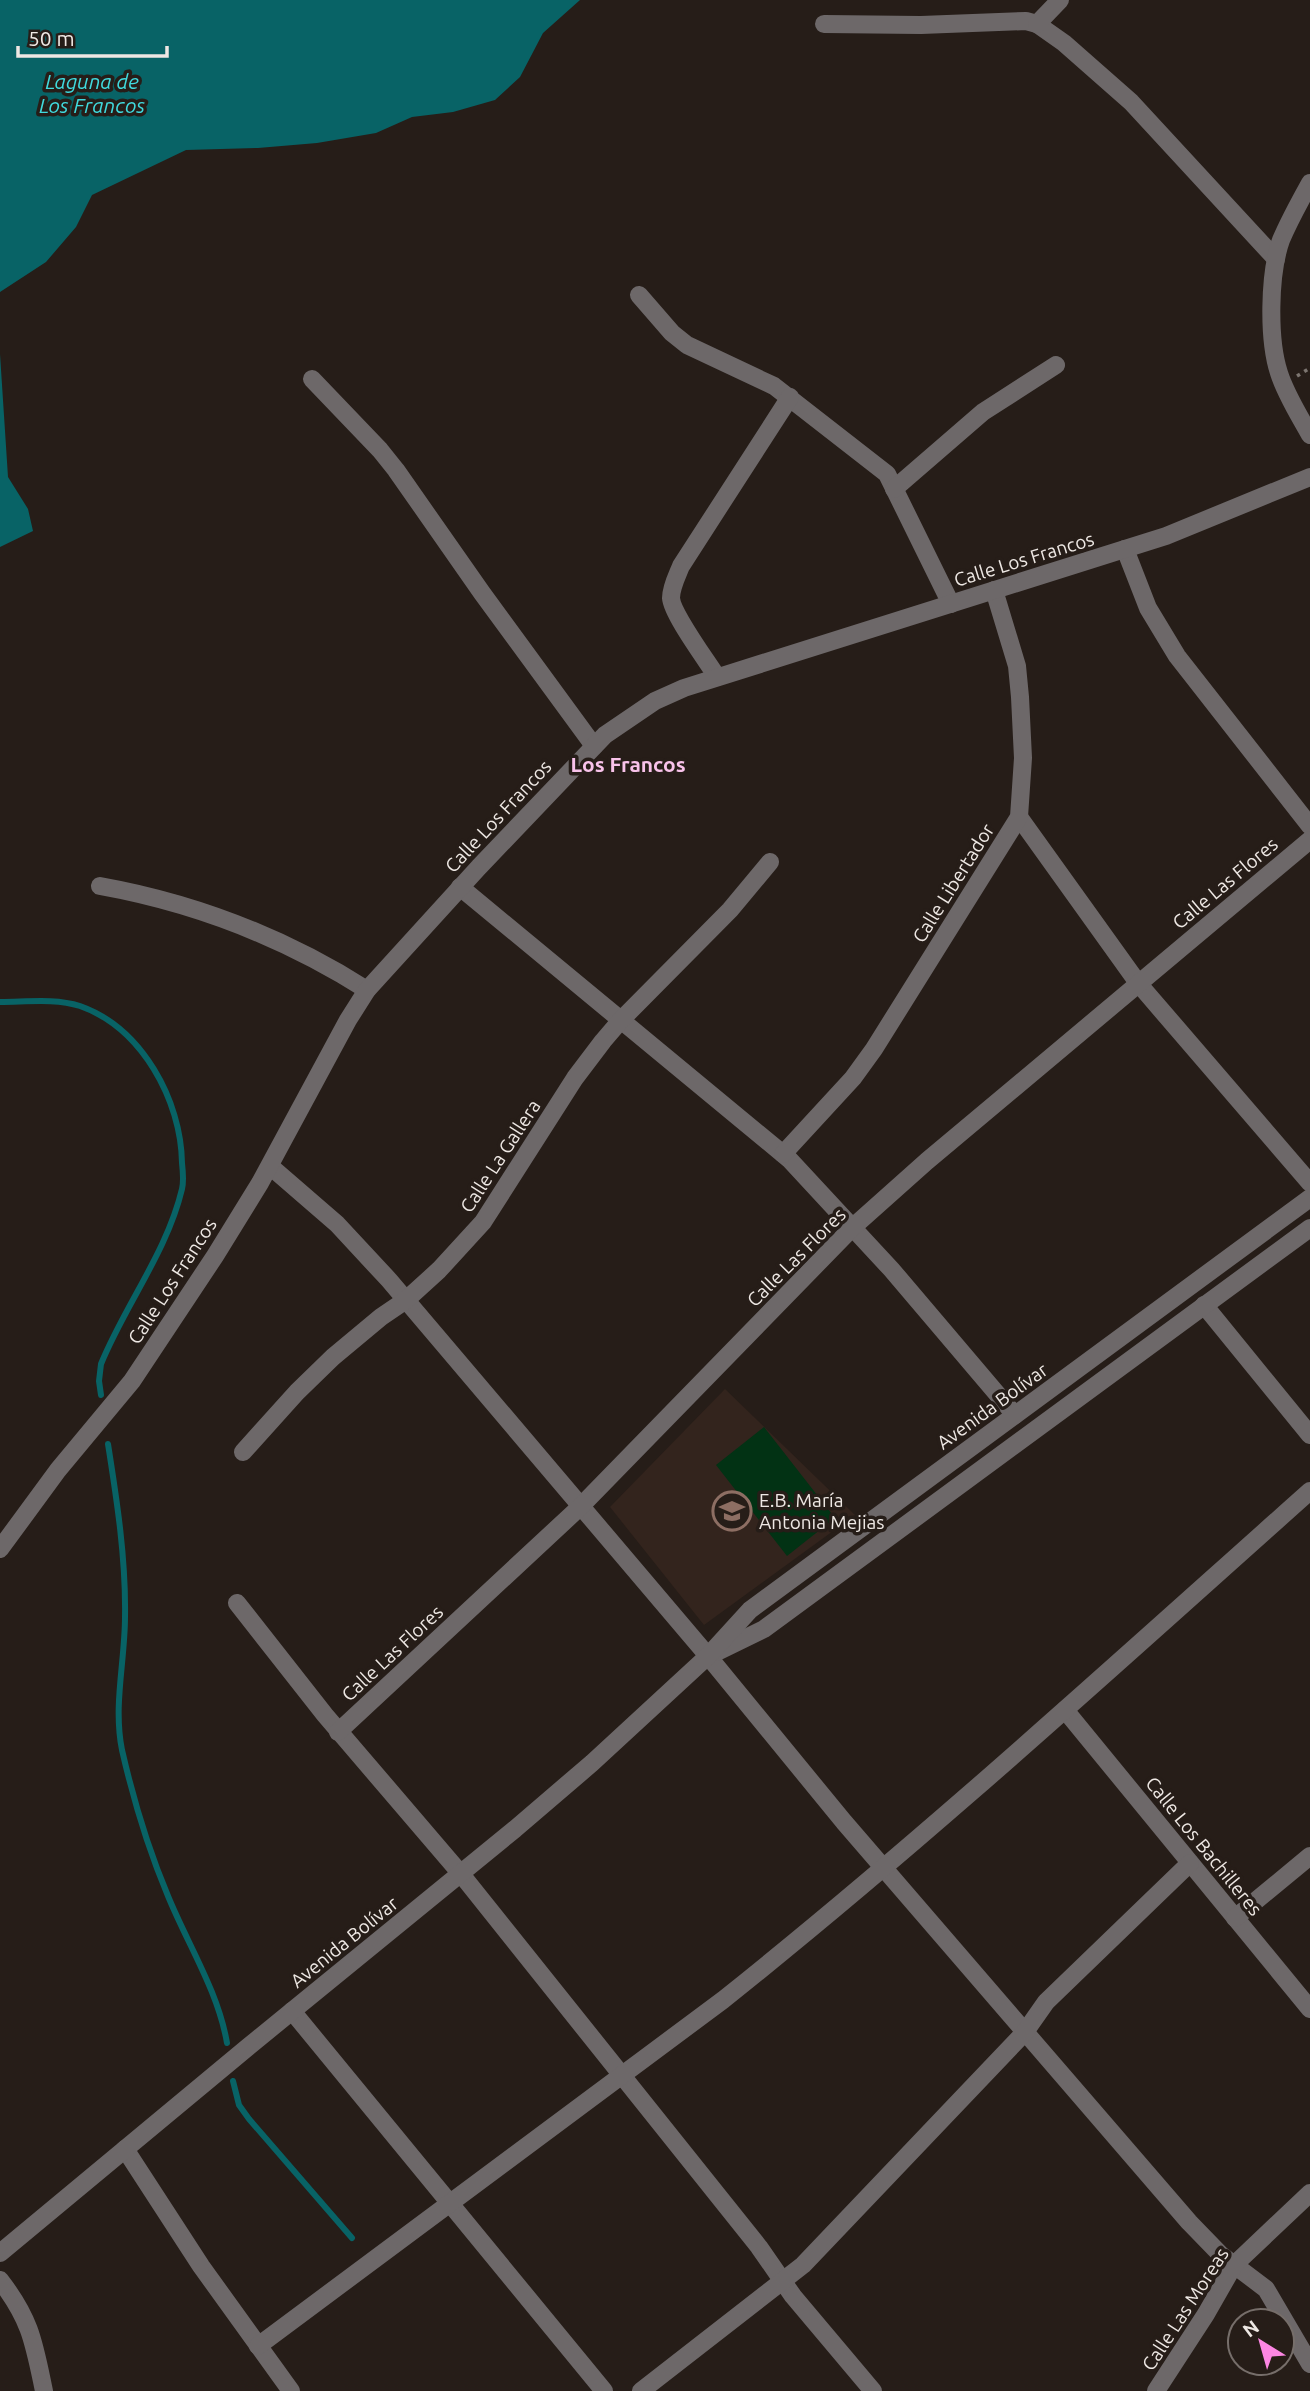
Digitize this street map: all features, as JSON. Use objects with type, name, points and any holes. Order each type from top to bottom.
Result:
[{"type":"street","points":[[1037,24],[1060,0]]},
{"type":"street","points":[[824,24],[1037,24],[1131,102],[1276,259]]},
{"type":"street","points":[[1310,183],[1281,241],[1276,259],[1273,306],[1278,371],[1310,435]]},
{"type":"street","points":[[639,295],[672,333],[687,345],[774,386],[887,474],[951,604]]},
{"type":"street","points":[[894,489],[983,412],[1056,365]]},
{"type":"street","points":[[313,379],[397,470],[482,593],[594,746]]},
{"type":"street","points":[[717,677],[676,612],[671,598],[672,590],[681,566],[790,397]]},
{"type":"street","name":"Calle Los Francos","points":[[0,1549],[58,1470],[132,1381],[215,1256],[270,1166],[348,1020],[367,990],[594,746],[626,719],[655,701],[684,688],[1125,549],[1198,524],[1310,477]]},
{"type":"street","points":[[1125,549],[1148,608],[1177,656],[1310,827]]},
{"type":"street","name":"Calle Libertador","points":[[783,1154],[846,1087],[874,1049],[1019,817],[1023,758],[1017,666],[994,590]]},
{"type":"street","points":[[1019,817],[1138,983],[1310,1183]]},
{"type":"street","name":"Calle Las Flores","points":[[338,1732],[581,1506],[853,1227],[927,1161],[1310,840]]},
{"type":"street","name":"Calle La Gallera","points":[[243,1452],[296,1392],[333,1357],[406,1300],[439,1270],[484,1222],[575,1079],[621,1020],[730,910],[769,862]]},
{"type":"street","points":[[100,886],[181,904],[269,937],[326,964],[367,990]]},
{"type":"street","points":[[460,887],[783,1154],[853,1227],[1016,1415]]},
{"type":"street","points":[[270,1166],[337,1224],[406,1300],[883,1867],[1189,2222],[1221,2255],[1266,2290],[1310,2364]]},
{"type":"street","name":"Avenida Bolívar","points":[[0,2253],[592,1763],[708,1656],[750,1610],[1310,1198]]},
{"type":"street","name":"Avenida Bolívar","points":[[708,1656],[764,1629],[1310,1228]]},
{"type":"street","points":[[1204,1306],[1310,1435]]},
{"type":"street","points":[[258,2347],[733,1992],[1065,1710],[1310,1491]]},
{"type":"street","points":[[237,1603],[338,1732],[461,1874],[759,2247],[782,2282],[873,2391]]},
{"type":"street","name":"Calle Los Bachilleres","points":[[1065,1710],[1310,2009]]},
{"type":"street","points":[[1235,1918],[1310,1856]]},
{"type":"street","points":[[641,2391],[782,2282],[832,2238],[1024,2032],[1046,2002],[1190,1863]]},
{"type":"street","points":[[292,2011],[604,2391]]},
{"type":"street","points":[[125,2149],[201,2266],[291,2391]]},
{"type":"street","name":"Calle Las Moreas","points":[[1156,2391],[1206,2314],[1234,2264],[1310,2193]]},
{"type":"street","points":[[0,2280],[24,2316],[32,2336],[44,2391]]},
{"type":"shaded area","name":"E.B. María Antonia Mejias","points":[[725,1389],[855,1515],[704,1625],[610,1507]]},
{"type":"green space","points":[[764,1427],[835,1518],[787,1556],[716,1465]]},
{"type":"water","name":"Laguna de Los Francos","points":[[0,0],[580,0],[543,33],[520,77],[495,100],[453,112],[412,117],[376,133],[317,143],[186,150],[92,195],[76,227],[46,262],[0,292]]},
{"type":"water","points":[[0,354],[8,477],[28,509],[33,531],[0,547]]},
{"type":"waterway","points":[[0,1002],[61,1002],[80,1006],[102,1016],[122,1031],[154,1069],[166,1091],[174,1115],[180,1139],[182,1189],[166,1235],[101,1364],[101,1395]]},
{"type":"waterway","points":[[108,1444],[118,1508],[125,1595],[119,1717],[122,1750],[154,1861],[210,1987],[227,2043]]},
{"type":"waterway","points":[[233,2081],[239,2105],[249,2119],[352,2238]]},
{"type":"place","name":"E.B. María Antonia Mejias","points":[[732,1511]]},
{"type":"district","name":"Los Francos","points":[[628,764]]}]
